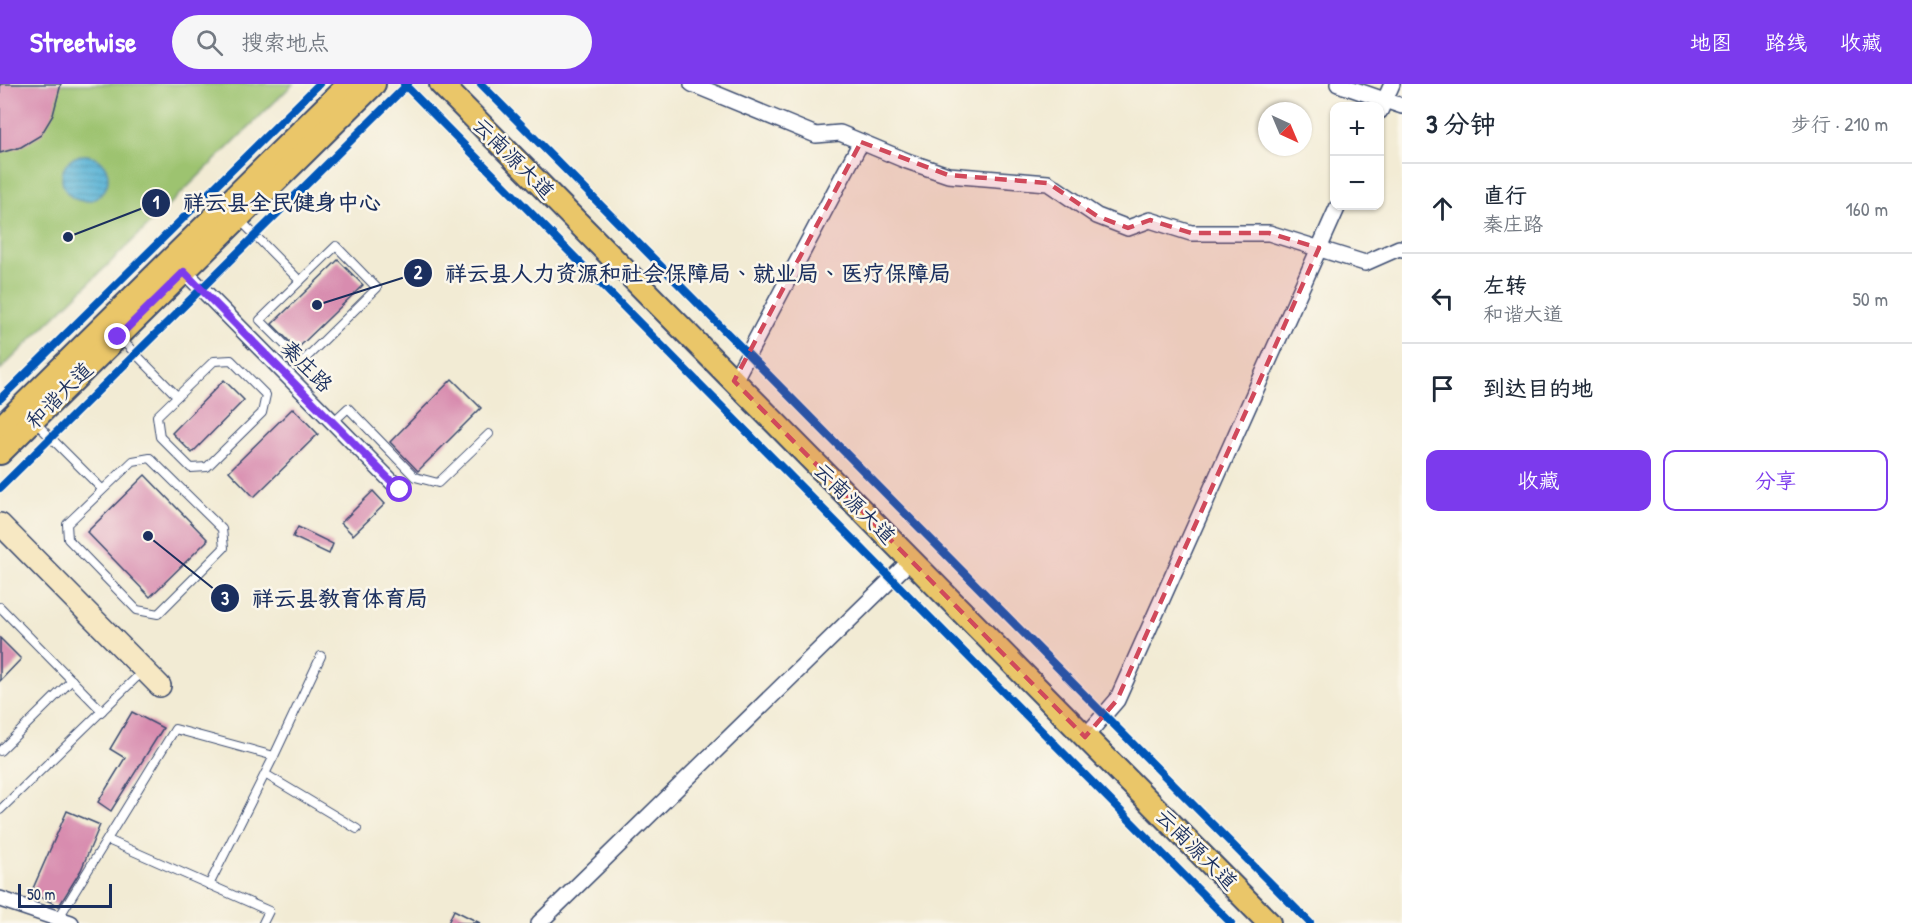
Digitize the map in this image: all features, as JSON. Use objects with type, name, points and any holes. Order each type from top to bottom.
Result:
[{"type":"main road","name":"和谐大道","points":[[0,428],[349,84]]},
{"type":"main road","name":"和谐大道","points":[[0,453],[374,84]]},
{"type":"main road","name":"云南源大道","points":[[441,84],[1269,923]]},
{"type":"street","points":[[692,84],[816,135],[840,133],[907,161],[948,175],[1047,183],[1097,216],[1128,228],[1150,220],[1191,233],[1269,233],[1365,263],[1399,248],[1402,249]]},
{"type":"street","points":[[1338,84],[1374,102]]},
{"type":"street","points":[[1384,102],[1392,84]]},
{"type":"street","points":[[1384,106],[1402,106]]},
{"type":"street","points":[[734,381],[861,142]]},
{"type":"street","points":[[1085,737],[1117,700],[1336,210]]},
{"type":"street","name":"秦庄路","points":[[184,272],[400,490]]},
{"type":"street","points":[[0,524],[160,686]]},
{"type":"street","points":[[539,923],[911,560]]},
{"type":"street","points":[[0,899],[64,921]]},
{"type":"lane","points":[[238,218],[300,281]]},
{"type":"lane","points":[[336,246],[377,288],[302,362],[260,320],[300,281],[336,246]]},
{"type":"lane","points":[[118,337],[177,396]]},
{"type":"lane","points":[[222,360],[231,360],[266,395],[262,413],[207,467],[191,468],[160,437],[157,416],[177,396],[214,361],[222,360]]},
{"type":"lane","points":[[333,422],[348,408],[415,477],[438,483],[489,434]]},
{"type":"lane","points":[[34,420],[102,489]]},
{"type":"lane","points":[[150,458],[222,529],[224,548],[158,614],[137,610],[68,539],[67,524],[102,489],[133,460],[150,458]]},
{"type":"lane","points":[[0,607],[102,711]]},
{"type":"lane","points":[[209,885],[321,656]]},
{"type":"lane","points":[[0,810],[144,670]]},
{"type":"lane","points":[[0,751],[72,680]]},
{"type":"lane","points":[[64,921],[108,840],[175,729],[274,756]]},
{"type":"lane","points":[[265,774],[357,829]]},
{"type":"lane","points":[[108,840],[269,911],[263,923]]},
{"type":"highlighted area","points":[[861,142],[948,175],[1048,183],[1097,216],[1128,228],[1150,220],[1191,233],[1269,233],[1319,248],[1117,700],[1085,737],[734,381]]},
{"type":"green space","points":[[0,84],[293,84],[0,370]]},
{"type":"water","points":[[85,155],[101,162],[108,178],[101,194],[85,201],[69,194],[62,178],[69,162]]},
{"type":"building","points":[[0,84],[61,84],[53,115],[41,135],[21,147],[0,153]]},
{"type":"building","points":[[338,260],[363,285],[297,349],[272,324]]},
{"type":"building","points":[[452,379],[481,408],[418,471],[390,442]]},
{"type":"building","points":[[224,380],[244,400],[192,453],[172,433]]},
{"type":"building","points":[[293,408],[318,434],[254,497],[229,471]]},
{"type":"building","points":[[145,475],[208,540],[150,597],[87,532]]},
{"type":"building","points":[[373,491],[385,504],[353,535],[341,523]]},
{"type":"building","points":[[298,527],[333,544],[329,554],[293,537]]},
{"type":"building","points":[[0,638],[21,659],[0,681]]},
{"type":"building","points":[[132,712],[163,728],[111,811],[98,802],[125,758],[110,749]]},
{"type":"building","points":[[67,811],[100,825],[81,870],[59,906],[31,893]]},
{"type":"building","points":[[454,910],[480,923],[448,923]]},
{"type":"cycle path","points":[[0,399],[319,84]]},
{"type":"cycle path","points":[[404,84],[1231,923]]},
{"type":"cycle path","points":[[0,488],[408,84]]},
{"type":"cycle path","points":[[481,84],[1310,923]]},
{"type":"place","name":"祥云县全民健身中心","points":[[68,237]]},
{"type":"place","name":"祥云县人力资源和社会保障局、就业局、医疗保障局","points":[[317,305]]},
{"type":"place","name":"祥云县教育体育局","points":[[148,536]]},
{"type":"route","points":[[118,337],[184,272],[400,490]]}]
